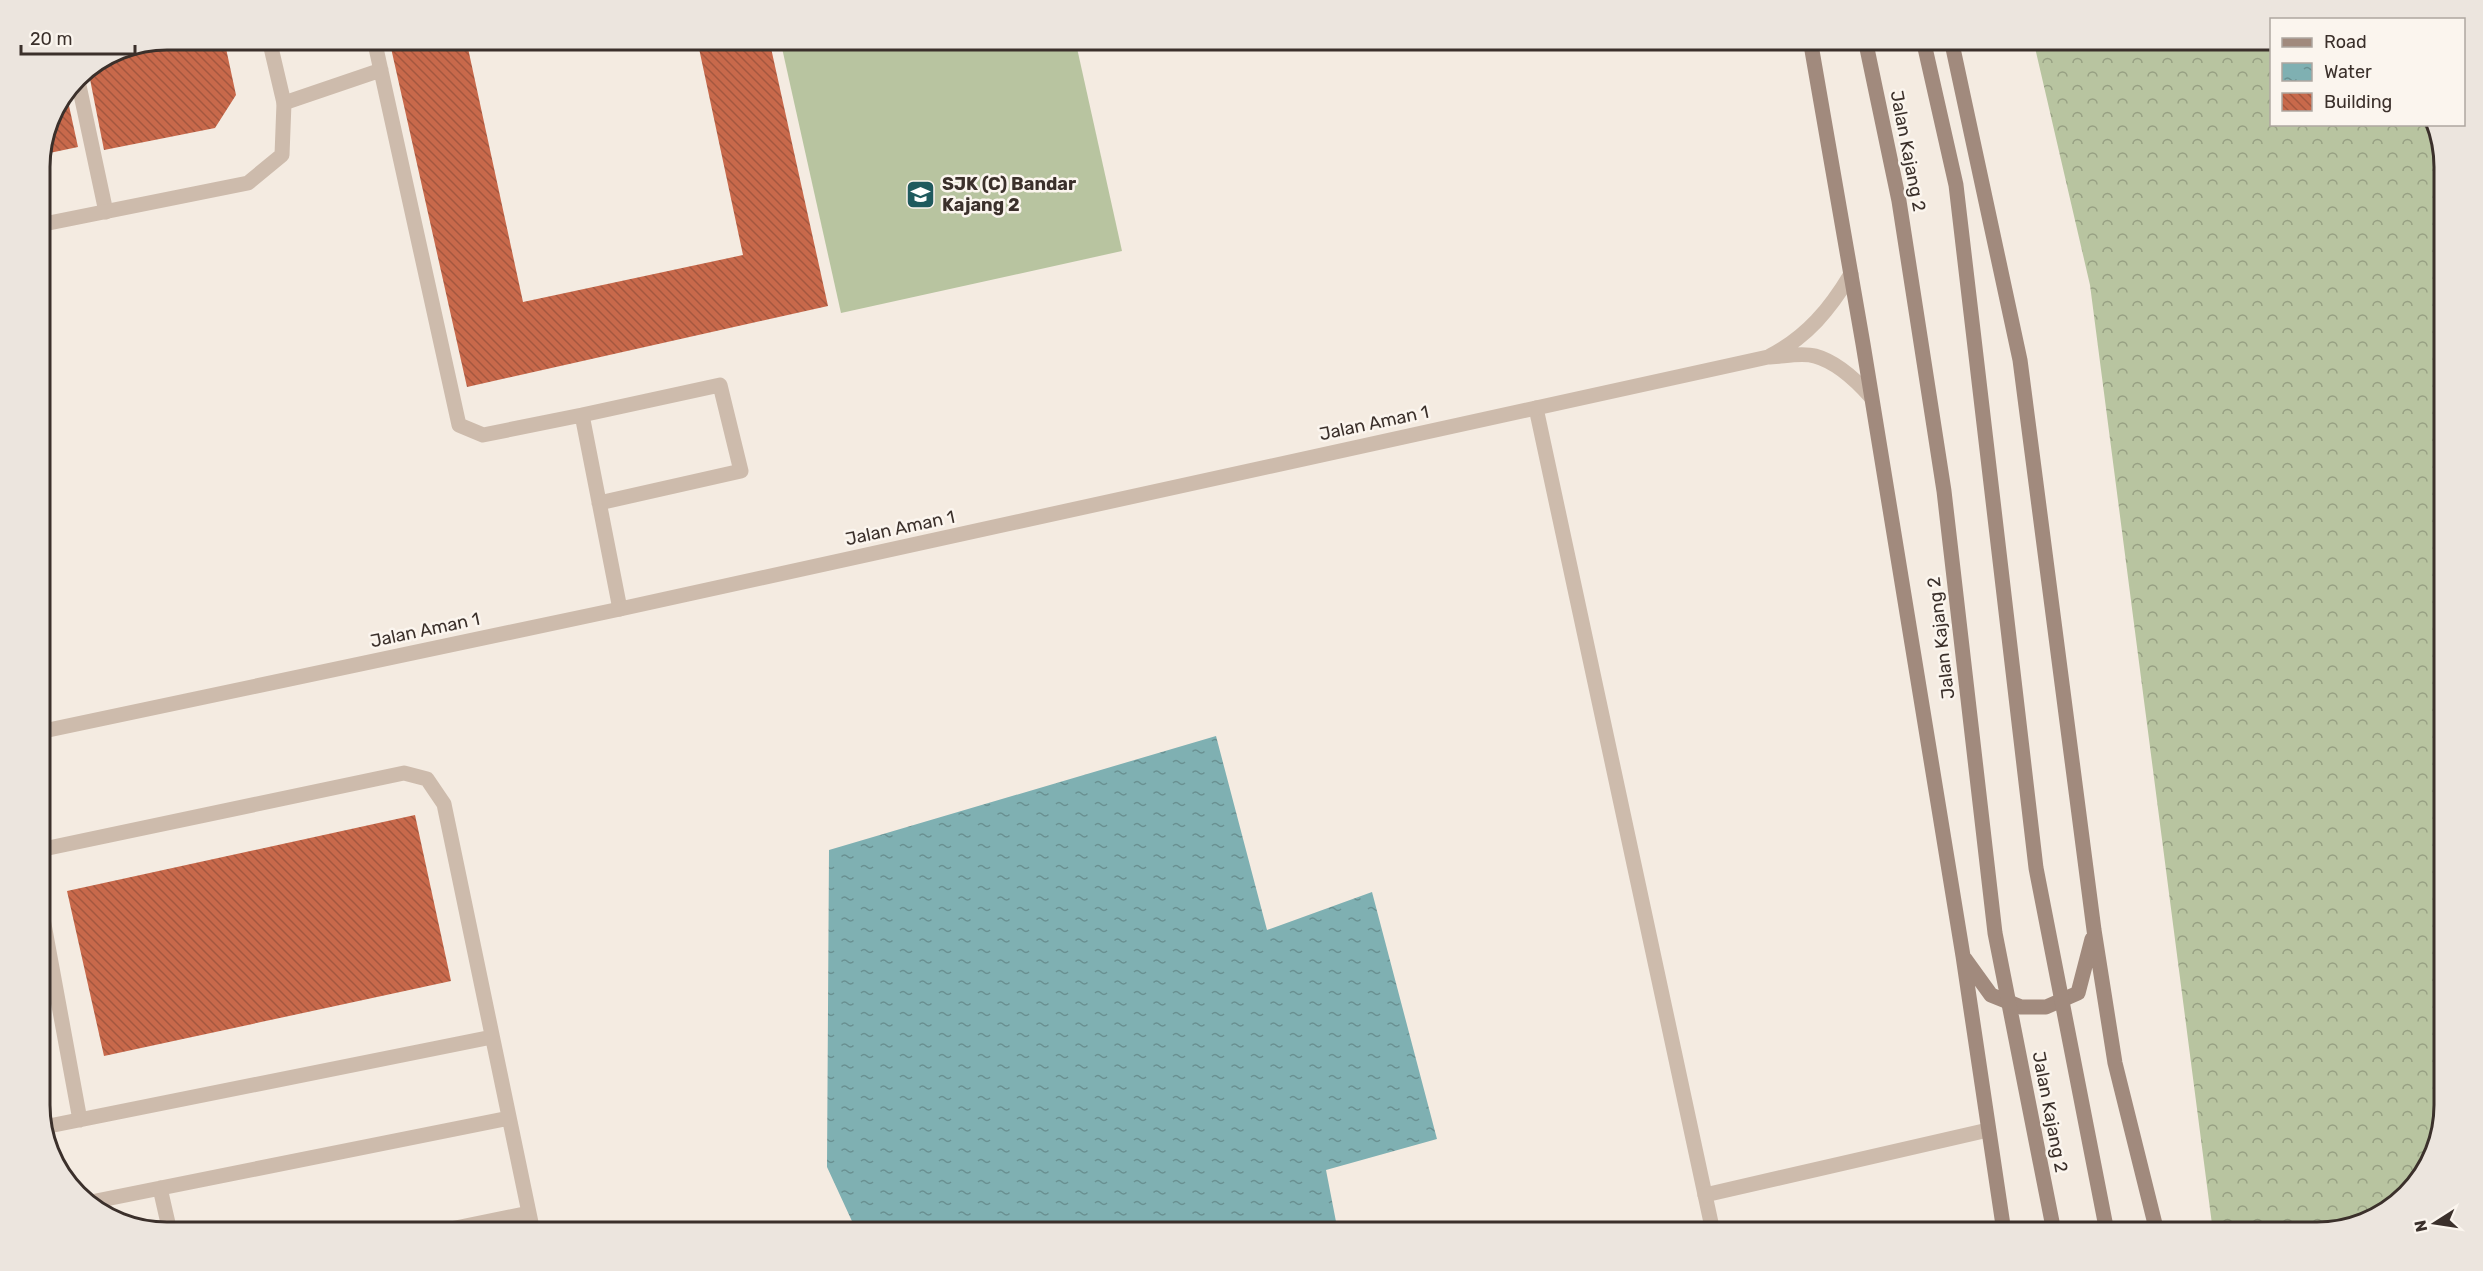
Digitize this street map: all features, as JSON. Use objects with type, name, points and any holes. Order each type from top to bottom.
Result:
[{"type":"main road","points":[[1812,50],[1963,956],[2002,1222]]},
{"type":"main road","name":"Jalan Kajang 2","points":[[1867,50],[1899,201],[1944,491],[1995,933],[2052,1222]]},
{"type":"main road","name":"Jalan Kajang 2","points":[[1926,50],[1956,184],[2036,868],[2105,1222]]},
{"type":"main road","points":[[1953,50],[2020,360],[2094,930],[2115,1063],[2155,1222]]},
{"type":"main road","points":[[1963,956],[1991,995],[2021,1007],[2046,1006],[2078,993],[2094,930]]},
{"type":"street","points":[[50,223],[248,183],[282,155],[284,103],[272,50]]},
{"type":"street","points":[[376,50],[459,425],[483,435],[720,385],[741,471],[599,503]]},
{"type":"street","points":[[284,103],[381,70]]},
{"type":"street","points":[[80,88],[106,212]]},
{"type":"street","points":[[1768,357],[1785,348],[1811,328],[1831,306],[1851,274]]},
{"type":"street","points":[[1768,357],[1814,355],[1839,367],[1871,397]]},
{"type":"street","name":"Jalan Aman 1","points":[[50,730],[620,609],[1768,357]]},
{"type":"street","points":[[1536,408],[1711,1222]]},
{"type":"street","points":[[582,415],[620,609]]},
{"type":"street","points":[[50,847],[404,773],[427,779],[444,804],[531,1222]]},
{"type":"street","points":[[50,957],[80,1120]]},
{"type":"street","points":[[52,1125],[492,1036]]},
{"type":"street","points":[[100,1200],[509,1118]]},
{"type":"street","points":[[1705,1195],[1988,1130]]},
{"type":"street","points":[[160,1188],[168,1222]]},
{"type":"street","points":[[485,1222],[529,1213]]},
{"type":"green space","points":[[782,50],[1077,50],[1122,251],[841,313]]},
{"type":"green space","points":[[2036,50],[2270,50],[2270,126],[2426,126],[2433,159],[2434,1104],[2427,1142],[2414,1169],[2394,1192],[2381,1202],[2354,1215],[2316,1222],[2212,1222],[2090,285]]},
{"type":"water","points":[[1216,736],[1267,930],[1372,892],[1437,1139],[1326,1170],[1336,1222],[852,1222],[827,1167],[829,850]]},
{"type":"building","points":[[226,50],[236,95],[215,128],[104,150],[90,78],[95,74],[122,58],[144,52]]},
{"type":"building","points":[[391,50],[468,50],[523,302],[743,255],[699,50],[771,50],[828,306],[467,387]]},
{"type":"building","points":[[68,103],[78,147],[51,153],[53,136]]},
{"type":"building","points":[[415,815],[451,981],[104,1056],[67,891]]},
{"type":"place","name":"SJK (C) Bandar Kajang 2","points":[[921,194]]}]
